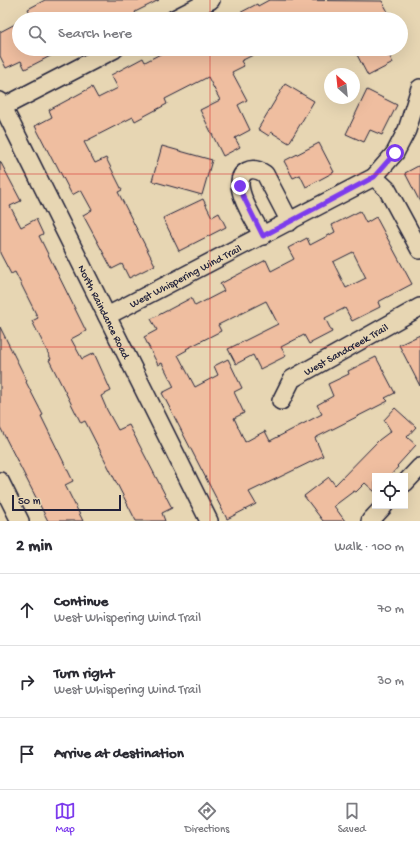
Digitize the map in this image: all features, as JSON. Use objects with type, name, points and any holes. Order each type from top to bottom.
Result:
[{"type":"street","points":[[188,12],[211,0]]},
{"type":"street","points":[[2,104],[101,56]]},
{"type":"street","name":"West Whispering Wind Trail","points":[[107,316],[374,177],[398,148],[407,130],[420,88]]},
{"type":"street","name":"North Raindance Road","points":[[2,104],[210,521]]},
{"type":"street","points":[[263,236],[241,192],[239,181],[249,170],[260,171],[265,174],[290,222]]},
{"type":"street","points":[[374,177],[387,189],[420,250]]},
{"type":"street","name":"West Sandcreek Trail","points":[[281,401],[292,379],[420,308]]},
{"type":"street","points":[[408,481],[420,467]]},
{"type":"street","points":[[0,482],[20,521]]},
{"type":"street","points":[[370,521],[381,509]]},
{"type":"building","points":[[45,0],[159,0],[135,12],[30,12],[28,9]]},
{"type":"building","points":[[269,0],[382,1],[388,12],[242,12],[257,4],[258,6]]},
{"type":"building","points":[[12,26],[12,56],[50,56],[25,69],[21,61],[6,68],[0,56],[0,32]]},
{"type":"building","points":[[157,56],[251,56],[241,61],[244,66],[232,72],[247,100],[238,105],[250,130],[235,138],[240,147],[223,156],[200,110],[220,100],[208,77],[165,99],[167,104],[135,121],[133,117],[84,142],[95,163],[106,158],[122,190],[118,192],[155,265],[129,278],[122,264],[112,269],[83,215],[92,210],[81,190],[72,195],[35,126],[52,117],[49,110],[92,87],[98,98],[118,88],[111,75],[143,58],[145,62]]},
{"type":"building","points":[[358,56],[390,56],[393,63],[368,76]]},
{"type":"building","points":[[285,84],[314,101],[289,143],[271,132],[269,136],[258,129]]},
{"type":"building","points":[[367,90],[397,105],[382,135],[370,130],[364,142],[346,134]]},
{"type":"building","points":[[319,143],[334,172],[306,187],[300,175],[293,178],[284,161]]},
{"type":"building","points":[[162,146],[212,160],[202,195],[152,181]]},
{"type":"building","points":[[0,161],[21,201],[10,206],[21,227],[36,219],[43,234],[39,236],[86,331],[71,339],[82,359],[94,353],[111,391],[101,396],[107,410],[118,430],[129,425],[172,508],[162,513],[165,521],[136,521],[85,421],[81,423],[49,360],[51,359],[32,321],[38,318],[15,272],[11,274],[0,253]]},
{"type":"building","points":[[420,165],[420,202],[405,173]]},
{"type":"building","points":[[203,199],[212,217],[219,213],[226,227],[179,251],[163,218]]},
{"type":"building","points":[[360,211],[366,223],[376,217],[412,284],[378,302],[380,307],[352,321],[345,308],[325,318],[332,332],[309,344],[304,335],[281,347],[286,356],[260,369],[253,355],[236,364],[228,349],[278,324],[266,301],[218,325],[221,331],[186,349],[187,350],[178,355],[195,387],[218,375],[214,366],[228,359],[242,388],[234,392],[244,413],[234,418],[245,442],[265,431],[270,441],[322,414],[317,405],[333,396],[328,384],[349,374],[348,371],[376,357],[395,393],[385,398],[388,401],[315,438],[323,456],[249,492],[256,504],[227,519],[162,393],[174,387],[162,363],[158,365],[144,337],[157,330],[151,319],[191,298],[195,306],[224,291],[220,284],[266,260],[271,271],[294,259],[288,248],[307,238],[310,245],[335,232],[332,225]],"holes":[[[353,252],[366,278],[346,288],[333,262]]]},
{"type":"building","points":[[0,327],[27,381],[26,382],[43,415],[41,416],[73,481],[65,485],[83,521],[48,521],[0,427]]},
{"type":"building","points":[[420,335],[420,386],[399,345]]},
{"type":"building","points":[[395,408],[416,427],[407,437],[416,445],[393,473],[372,473],[372,489],[365,483],[356,492],[354,491],[334,506],[345,521],[323,521],[304,496],[329,477],[335,485],[379,440],[391,431],[384,420]]},
{"type":"route","points":[[240,186],[241,192],[263,236],[374,177],[395,153]]}]
